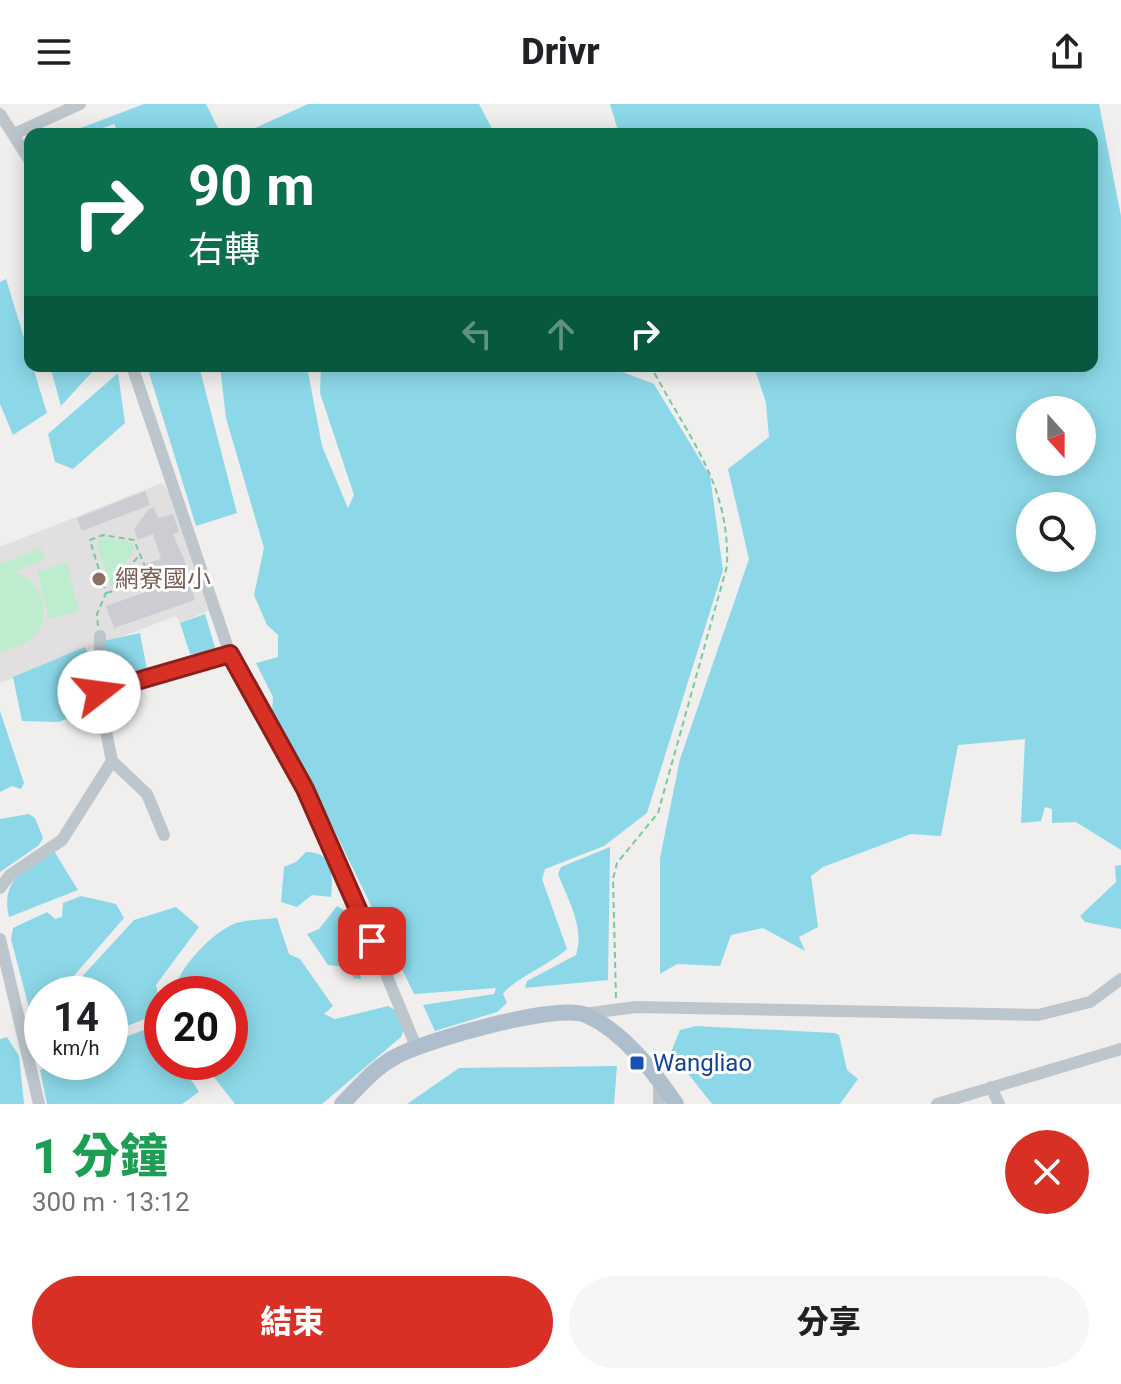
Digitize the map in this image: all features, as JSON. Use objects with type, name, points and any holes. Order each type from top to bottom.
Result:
[{"type":"main road","points":[[342,1104],[376,1070],[398,1055],[537,1013],[583,1014],[617,1033],[676,1104]]},
{"type":"street","points":[[27,128],[80,104]]},
{"type":"street","points":[[0,114],[24,151]]},
{"type":"street","points":[[14,134],[24,129]]},
{"type":"street","points":[[134,372],[230,654],[305,789],[339,860],[417,1049]]},
{"type":"street","points":[[100,636],[99,692],[112,761],[147,794],[164,835]]},
{"type":"street","points":[[99,692],[230,654]]},
{"type":"street","points":[[0,888],[10,875],[62,840],[112,761]]},
{"type":"street","points":[[0,939],[39,1104]]},
{"type":"street","points":[[583,1014],[616,1009],[1038,1015],[1090,1002],[1121,979]]},
{"type":"street","points":[[937,1104],[1121,1049]]},
{"type":"street","points":[[659,1082],[659,1104]]},
{"type":"street","points":[[991,1087],[999,1104]]},
{"type":"path","points":[[616,1009],[613,879],[617,863],[658,813],[727,566],[728,540],[716,483],[655,372]]},
{"type":"path","points":[[100,636],[97,614],[106,593],[90,540],[103,535],[134,540],[151,581],[106,593]]},
{"type":"path","points":[[119,588],[122,574],[139,556]]},
{"type":"shaded area","name":"網寮國小","points":[[162,483],[172,496],[208,611],[180,623],[176,616],[0,683],[0,547]]},
{"type":"green space","points":[[103,537],[132,543],[134,548],[114,585],[110,586],[97,544]]},
{"type":"green space","points":[[41,548],[45,559],[14,572],[30,581],[41,596],[42,623],[30,640],[0,653],[0,564]]},
{"type":"green space","points":[[67,563],[79,612],[49,619],[37,571]]},
{"type":"water","points":[[144,104],[206,104],[218,128],[116,128],[114,124],[103,128],[81,128]]},
{"type":"water","points":[[308,104],[479,104],[492,128],[255,128]]},
{"type":"water","points":[[610,104],[1099,104],[1121,216],[1121,850],[1076,822],[1052,823],[1052,809],[1045,807],[1041,821],[1021,823],[1025,739],[958,745],[941,836],[911,834],[823,867],[811,876],[818,927],[799,937],[805,951],[763,928],[731,935],[720,966],[677,964],[660,974],[660,858],[680,759],[749,559],[728,469],[769,437],[766,403],[756,372],[1098,372],[1098,128],[617,128]]},
{"type":"water","points":[[6,279],[24,338],[24,372],[34,372],[47,413],[13,435],[0,404],[0,282]]},
{"type":"water","points":[[52,372],[92,372],[61,406]]},
{"type":"water","points":[[149,372],[201,372],[237,513],[196,526]]},
{"type":"water","points":[[221,372],[308,372],[322,446],[348,508],[354,495],[320,393],[321,372],[623,372],[654,384],[710,476],[723,570],[647,813],[604,846],[545,869],[542,879],[567,949],[508,988],[503,994],[507,1003],[497,1012],[435,1031],[423,1005],[494,994],[496,988],[414,994],[309,778],[272,713],[273,697],[256,663],[278,657],[278,635],[267,625],[254,595],[264,548],[226,418]]},
{"type":"water","points":[[118,373],[125,423],[73,469],[55,462],[48,434]]},
{"type":"water","points":[[205,614],[217,654],[190,654],[180,623]]},
{"type":"water","points":[[140,633],[148,675],[102,686],[103,641]]},
{"type":"water","points":[[85,647],[89,655],[79,693],[84,698],[79,713],[59,722],[22,721],[13,677]]},
{"type":"water","points":[[0,711],[24,783],[21,789],[12,786],[0,792]]},
{"type":"water","points":[[29,814],[35,818],[43,838],[39,845],[0,872],[0,819]]},
{"type":"water","points":[[610,847],[608,980],[525,988],[527,981],[576,955],[577,924],[558,874],[561,867]]},
{"type":"water","points":[[54,851],[78,890],[9,917],[8,893],[12,884],[25,869]]},
{"type":"water","points":[[306,852],[322,856],[327,861],[332,881],[331,897],[312,895],[297,907],[281,902],[284,867],[296,862]]},
{"type":"water","points":[[1121,865],[1121,929],[1085,922],[1080,916],[1116,882],[1115,866]]},
{"type":"water","points":[[81,896],[116,904],[124,918],[74,976],[24,976],[24,989],[11,939],[13,928],[47,912],[55,919],[62,917],[63,903]]},
{"type":"water","points":[[337,906],[360,920],[359,932],[365,961],[360,969],[361,979],[354,978],[348,967],[328,965],[307,934],[319,929]]},
{"type":"water","points":[[176,907],[199,927],[163,976],[144,976],[144,1019],[128,1026],[128,976],[83,976],[134,920]]},
{"type":"water","points":[[277,918],[289,954],[300,959],[333,1006],[324,1014],[335,1019],[388,1006],[397,1011],[405,1027],[401,1037],[322,1104],[235,1104],[216,1080],[248,1080],[248,976],[180,976],[202,947],[220,932],[233,924]]},
{"type":"water","points":[[696,1026],[835,1033],[839,1035],[847,1070],[858,1079],[840,1104],[712,1104],[671,1052],[680,1030]]},
{"type":"water","points":[[144,1030],[144,1080],[190,1080],[199,1092],[182,1104],[47,1104],[42,1080],[128,1080],[128,1036]]},
{"type":"water","points":[[7,1037],[19,1056],[24,1104],[0,1104],[0,1039]]},
{"type":"water","points":[[617,1066],[614,1104],[407,1104],[459,1068]]},
{"type":"building","points":[[145,491],[150,505],[82,531],[77,518]]},
{"type":"building","points":[[154,507],[158,518],[173,514],[179,532],[173,534],[188,569],[185,570],[195,600],[114,628],[106,606],[160,587],[149,575],[145,564],[161,559],[153,534],[138,540],[134,529]]},
{"type":"place","name":"網寮國小","points":[[99,579]]},
{"type":"place","name":"Wangliao","points":[[637,1063]]},
{"type":"route","points":[[99,692],[230,654],[274,739],[305,789],[339,860],[372,941]]}]
